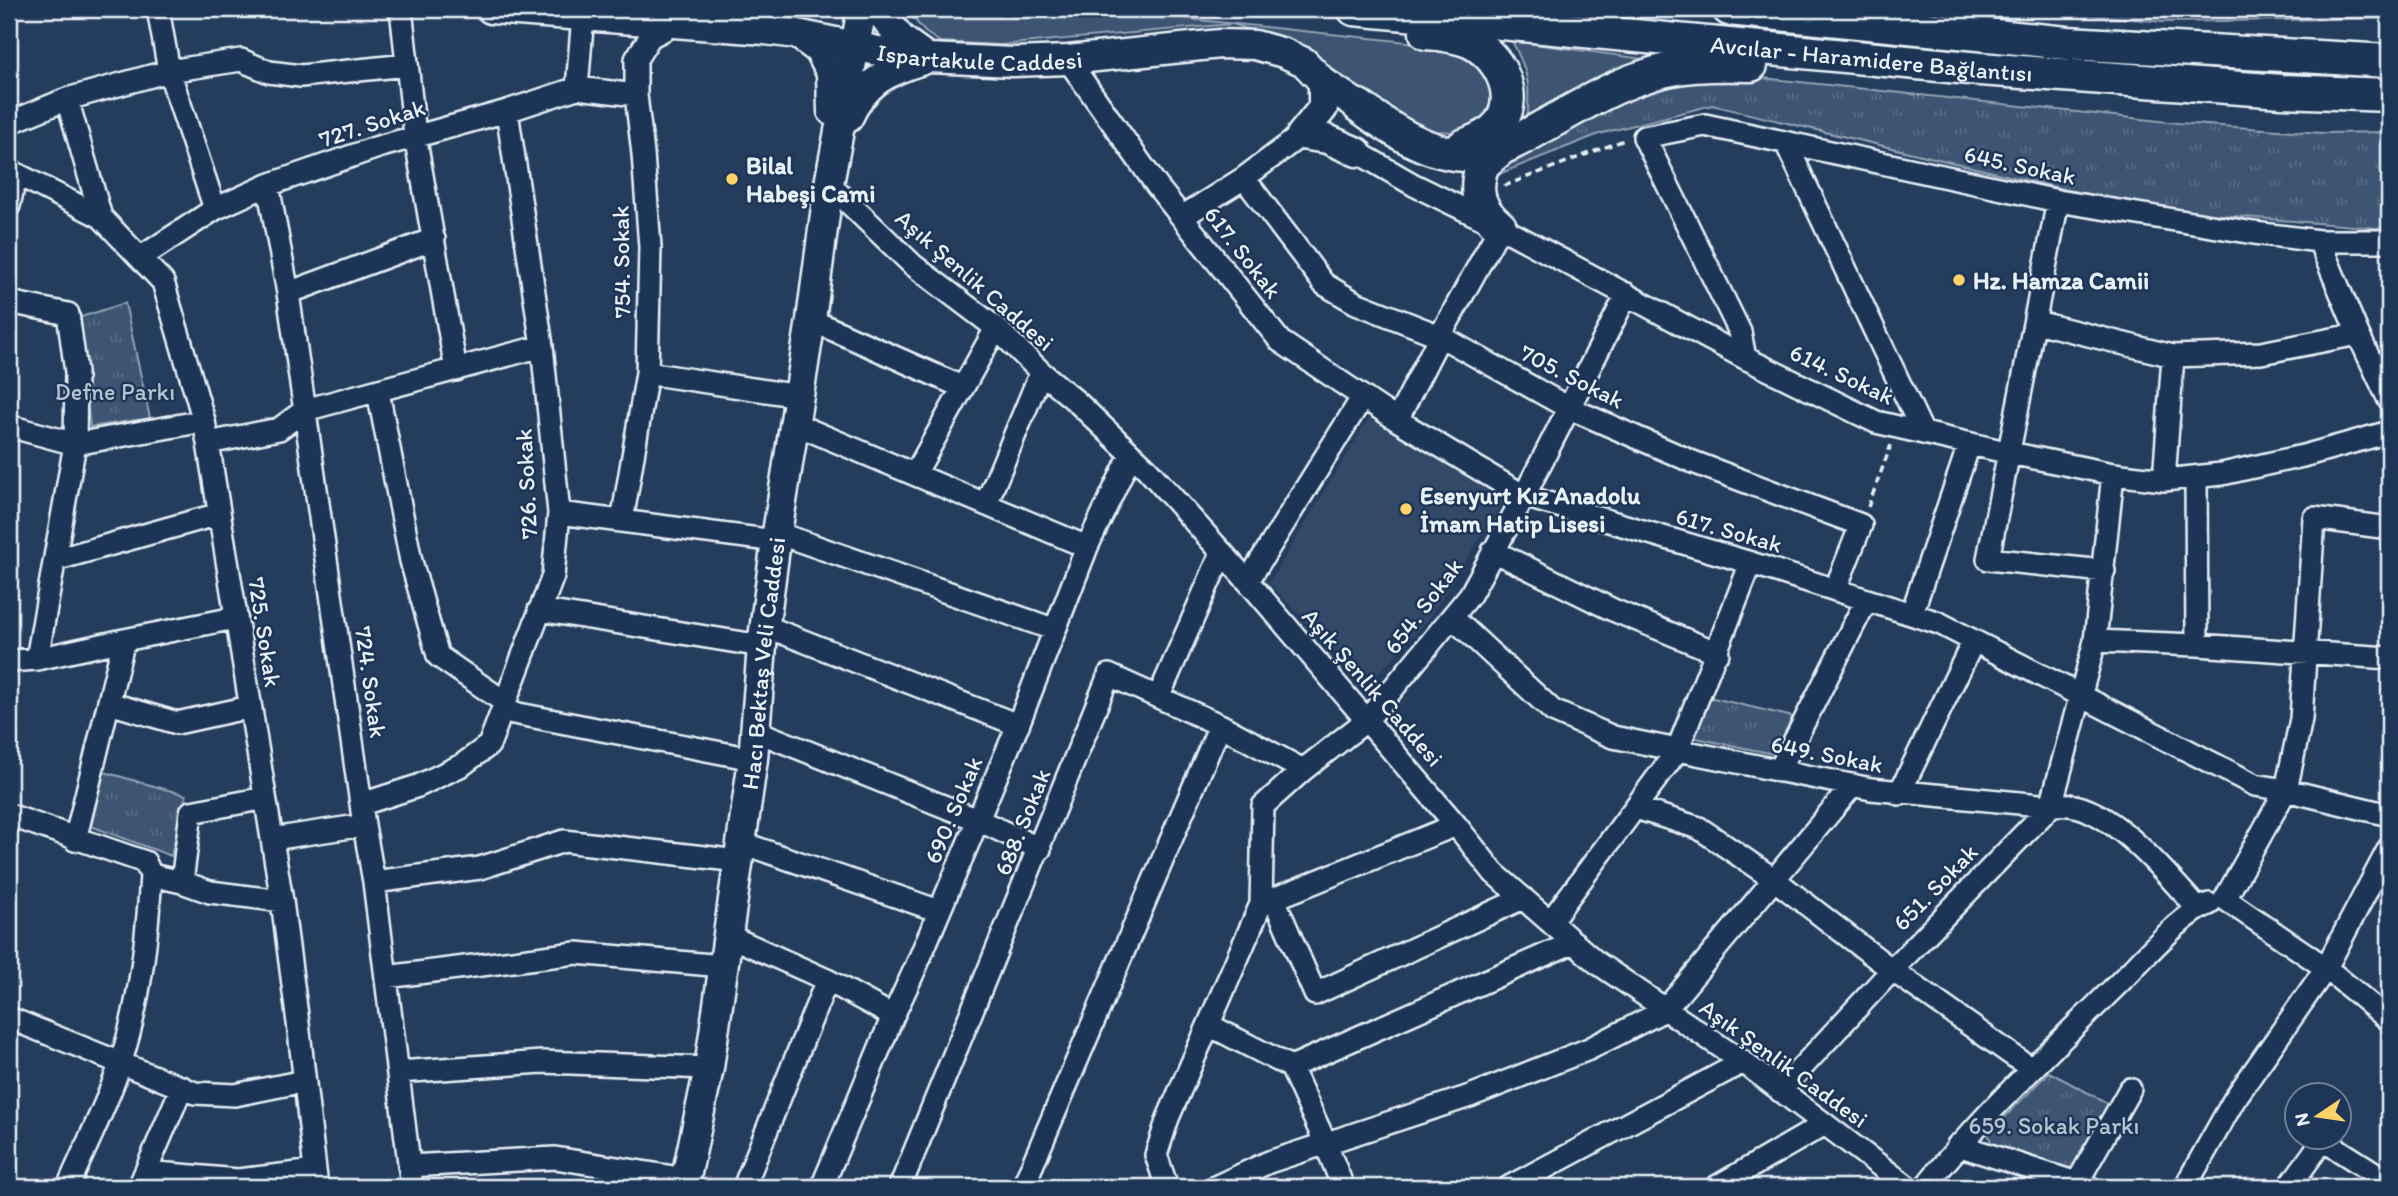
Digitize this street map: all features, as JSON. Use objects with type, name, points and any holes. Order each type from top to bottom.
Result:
[{"type":"highway","points":[[1333,9],[1376,24],[1470,42],[1488,54],[1501,71],[1507,90],[1506,107],[1501,121],[1490,133],[1476,141],[1457,149],[1438,150]]},
{"type":"highway","name":"Avcılar - Haramidere Bağlantısı","points":[[1354,9],[1980,69],[2282,91],[2389,95]]},
{"type":"highway","name":"Avcılar - Haramidere Bağlantısı","points":[[1729,9],[2067,43],[2389,61]]},
{"type":"highway","points":[[1359,106],[1382,123],[1438,150],[1472,156],[1504,146],[1627,83],[1666,70],[1692,65],[1819,65],[1864,58]]},
{"type":"highway","points":[[1500,227],[1486,216],[1478,190],[1483,164],[1504,146]]},
{"type":"main road","name":"Ispartakule Caddesi","points":[[491,9],[583,12],[797,34],[856,47],[929,58],[1013,62],[1068,60],[1220,44],[1255,45],[1304,62],[1323,95],[1359,106]]},
{"type":"main road","points":[[678,23],[727,9]]},
{"type":"main road","points":[[839,137],[862,9]]},
{"type":"main road","points":[[878,9],[901,39],[929,58]]},
{"type":"main road","points":[[797,34],[819,50],[831,73],[832,110],[839,137]]},
{"type":"main road","points":[[839,137],[856,99],[875,80],[901,66],[929,58]]},
{"type":"main road","points":[[1323,95],[1301,135],[1327,139],[1357,152]]},
{"type":"main road","points":[[1323,95],[1357,152]]},
{"type":"main road","name":"Hacı Bektaş Veli Caddesi","points":[[685,1183],[709,1068],[741,852],[756,731],[763,636],[829,184],[839,137]]},
{"type":"street","points":[[158,9],[169,71],[215,209]]},
{"type":"street","points":[[401,9],[415,135],[456,370]]},
{"type":"street","points":[[577,88],[583,12]]},
{"type":"street","name":"754. Sokak","points":[[622,520],[647,373],[650,247],[636,95],[636,59],[650,37],[678,23]]},
{"type":"street","points":[[9,123],[67,99],[169,71],[241,60],[269,72],[301,76],[407,65]]},
{"type":"street","name":"617. Sokak","points":[[1068,60],[1182,218],[1280,341],[1362,398],[1524,496],[1912,613],[1939,623],[2255,785],[2389,815]]},
{"type":"street","name":"727. Sokak","points":[[140,258],[215,209],[268,185],[415,135],[507,111],[577,88],[636,95]]},
{"type":"street","points":[[67,99],[101,218]]},
{"type":"street","name":"726. Sokak","points":[[272,839],[363,815],[462,765],[489,745],[553,576],[559,513],[542,346],[507,111]]},
{"type":"street","name":"645. Sokak","points":[[1644,137],[1705,125],[2058,201],[2319,241],[2389,241]]},
{"type":"street","points":[[1182,218],[1244,178],[1301,135]]},
{"type":"street","points":[[1644,137],[1740,332],[1745,358]]},
{"type":"street","points":[[1786,142],[1923,433]]},
{"type":"street","name":"614. Sokak","points":[[1357,152],[1414,185],[1500,227],[1745,358],[1876,422],[1969,445],[2113,474],[2164,480],[2196,478],[2303,456],[2389,432]]},
{"type":"street","points":[[9,206],[13,172]]},
{"type":"street","name":"725. Sokak","points":[[13,172],[101,218],[163,282],[208,443],[282,901],[316,1179]]},
{"type":"street","name":"705. Sokak","points":[[1244,178],[1324,284],[1356,303],[1440,336],[1567,407],[1693,462],[1861,525]]},
{"type":"street","name":"Aşık Şenlik Caddesi","points":[[829,184],[913,265],[996,328],[1131,454],[1248,581],[1494,873],[1596,962],[1743,1062],[1908,1187]]},
{"type":"street","name":"724. Sokak","points":[[268,185],[288,293],[374,882],[411,1177]]},
{"type":"street","points":[[2058,201],[1988,559],[2104,571]]},
{"type":"street","points":[[1398,420],[1440,336],[1500,227]]},
{"type":"street","points":[[288,293],[434,239]]},
{"type":"street","points":[[2319,241],[2358,334],[2381,363],[2389,400]]},
{"type":"street","name":"654. Sokak","points":[[1268,902],[1263,806],[1303,770],[1367,720],[1470,595],[1627,294]]},
{"type":"street","points":[[9,302],[68,314],[76,372],[75,444],[37,659]]},
{"type":"street","points":[[811,320],[962,387]]},
{"type":"street","points":[[2036,323],[2173,356],[2261,353],[2358,334]]},
{"type":"street","points":[[915,474],[996,328]]},
{"type":"street","points":[[208,443],[279,429],[305,410],[542,346]]},
{"type":"street","points":[[2164,480],[2173,356]]},
{"type":"street","points":[[986,503],[1041,372]]},
{"type":"street","points":[[647,373],[799,396]]},
{"type":"street","points":[[378,392],[411,561],[438,656],[505,707],[753,759]]},
{"type":"street","points":[[1248,581],[1362,398]]},
{"type":"street","points":[[9,426],[75,444],[204,421]]},
{"type":"street","points":[[795,424],[1087,547]]},
{"type":"street","points":[[1912,613],[1969,445]]},
{"type":"street","name":"690. Sokak","points":[[822,1187],[1018,724],[1087,547],[1131,454]]},
{"type":"street","name":"651. Sokak","points":[[1780,1091],[1892,970],[2051,806],[2095,641],[2113,474]]},
{"type":"street","points":[[2196,478],[2197,645]]},
{"type":"street","points":[[559,513],[777,537],[1053,629]]},
{"type":"street","points":[[55,560],[219,514]]},
{"type":"street","points":[[1925,1187],[1958,1146],[2149,953],[2197,908],[2225,899],[2286,790],[2301,719],[2314,518],[2389,528]]},
{"type":"street","points":[[1835,590],[1861,525]]},
{"type":"street","points":[[1493,551],[1613,610],[1718,653]]},
{"type":"street","points":[[1158,696],[1222,552]]},
{"type":"street","points":[[1550,922],[1677,751],[1718,653],[1751,563]]},
{"type":"street","points":[[1779,771],[1866,601]]},
{"type":"street","points":[[540,610],[763,636],[1018,724]]},
{"type":"street","name":"649. Sokak","points":[[1452,617],[1553,711],[1613,737],[1899,793],[2051,806],[2064,802],[2088,810],[2134,840],[2197,908]]},
{"type":"street","points":[[9,661],[37,659],[235,618]]},
{"type":"street","points":[[75,840],[124,640]]},
{"type":"street","points":[[2095,641],[2389,658]]},
{"type":"street","points":[[1899,793],[1973,642]]},
{"type":"street","name":"688. Sokak","points":[[900,1187],[1109,675],[1220,725],[1303,770]]},
{"type":"street","points":[[109,703],[177,723],[250,707]]},
{"type":"street","points":[[1023,1187],[1220,725]]},
{"type":"street","points":[[756,731],[978,820],[1040,849]]},
{"type":"street","points":[[1215,1187],[1269,1161],[1470,1096],[1589,1049],[1665,1010],[1853,785]]},
{"type":"street","points":[[181,882],[191,812],[265,798]]},
{"type":"street","points":[[1636,808],[1699,828],[1775,880],[1892,970],[2032,1069]]},
{"type":"street","points":[[9,815],[145,862],[151,875],[148,931],[135,1005],[120,1065],[68,1187]]},
{"type":"street","points":[[1167,1187],[1156,1155],[1168,1118],[1268,902],[1456,825]]},
{"type":"street","points":[[374,882],[480,868],[564,841],[741,852],[939,911]]},
{"type":"street","points":[[2185,1187],[2234,1100],[2326,968],[2389,848]]},
{"type":"street","points":[[151,875],[210,892],[282,901]]},
{"type":"street","points":[[1268,902],[1315,994],[1523,898]]},
{"type":"street","points":[[2225,899],[2326,968],[2389,1020]]},
{"type":"street","points":[[727,935],[827,980],[893,1016]]},
{"type":"street","points":[[1291,1067],[1574,942]]},
{"type":"street","points":[[386,977],[576,953],[723,965]]},
{"type":"street","points":[[744,1187],[827,980]]},
{"type":"street","points":[[9,1018],[195,1093],[235,1095],[304,1081]]},
{"type":"street","points":[[1209,1025],[1291,1067],[1343,1187]]},
{"type":"street","points":[[398,1072],[542,1062],[709,1068]]},
{"type":"street","points":[[1509,1187],[1743,1062]]},
{"type":"street","points":[[182,1087],[143,1180],[316,1179]]},
{"type":"street","points":[[1958,1146],[2083,1185],[2130,1090]]},
{"type":"street","points":[[1716,1187],[1825,1124]]},
{"type":"street","points":[[2289,1187],[2323,1140],[2385,1179]]},
{"type":"street","points":[[411,1177],[555,1158],[685,1183]]},
{"type":"path","points":[[1494,190],[1623,140],[1644,137]]},
{"type":"path","points":[[1861,525],[1898,427]]},
{"type":"shaded area","points":[[1369,418],[1504,500],[1427,621],[1367,686],[1269,583]]},
{"type":"green space","points":[[908,9],[1094,9],[1455,47],[1488,76],[1493,94],[1487,119],[1457,132],[1432,131],[1394,115],[1318,58],[1280,39],[1232,24],[1000,45],[940,42],[925,32]]},
{"type":"green space","points":[[2030,9],[2389,9],[2389,18],[2163,22]]},
{"type":"green space","points":[[1512,41],[1644,59],[1527,124],[1527,81]]},
{"type":"green space","points":[[1725,74],[2178,123],[2323,133],[2389,132],[2389,229],[2147,209],[1712,105],[1599,134],[1494,176],[1502,161],[1654,84]]},
{"type":"green space","name":"Defne Parkı","points":[[125,303],[150,418],[90,427],[78,318]]},
{"type":"green space","points":[[1709,697],[1793,717],[1774,754],[1691,737]]},
{"type":"green space","points":[[104,772],[186,795],[171,856],[91,826]]},
{"type":"green space","name":"659. Sokak Parkı","points":[[2049,1072],[2111,1105],[2076,1175],[2068,1176],[1991,1142],[1988,1134]]},
{"type":"place","name":"Bilal Habeşi Cami","points":[[732,179]]},
{"type":"place","name":"Hz. Hamza Camii","points":[[1959,280]]},
{"type":"place","name":"Esenyurt Kız Anadolu İmam Hatip Lisesi","points":[[1406,509]]}]
